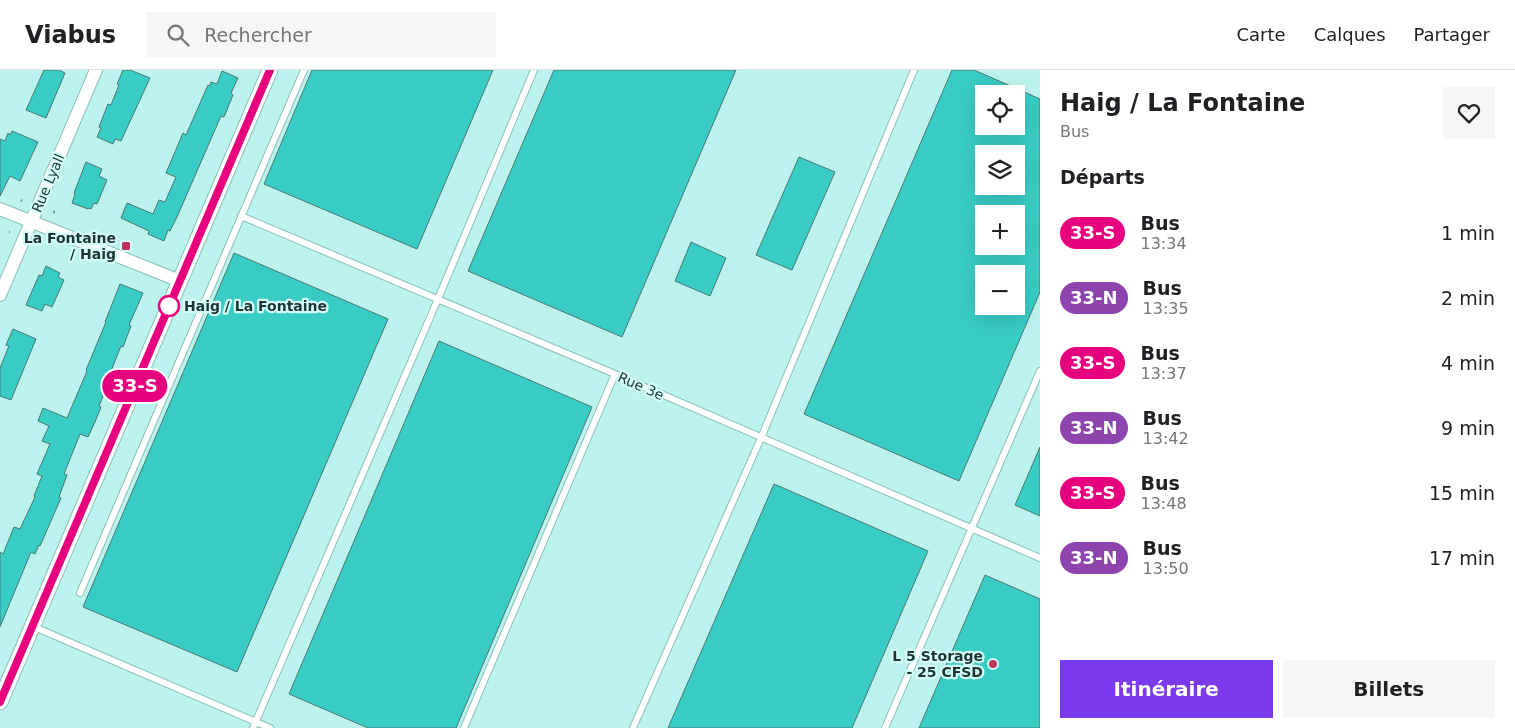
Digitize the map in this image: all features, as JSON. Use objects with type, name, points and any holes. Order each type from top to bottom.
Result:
[{"type":"street","name":"Rue Lyall","points":[[0,295],[96,70]]},
{"type":"street","points":[[0,702],[270,70]]},
{"type":"street","points":[[0,209],[180,281]]},
{"type":"lane","points":[[80,592],[304,70]]},
{"type":"lane","points":[[255,725],[534,70]]},
{"type":"lane","points":[[633,728],[761,438],[914,70]]},
{"type":"lane","name":"Rue 3e","points":[[242,216],[615,374],[1040,558]]},
{"type":"lane","points":[[886,728],[1040,371]]},
{"type":"lane","points":[[464,728],[615,374]]},
{"type":"lane","points":[[32,626],[255,725],[270,728]]},
{"type":"building","points":[[44,70],[59,70],[65,73],[46,118],[26,110]]},
{"type":"building","points":[[123,70],[130,70],[150,78],[121,141],[115,139],[113,144],[97,137],[101,128],[99,127],[108,104],[111,105]]},
{"type":"building","points":[[312,70],[493,70],[417,249],[264,184]]},
{"type":"building","points":[[554,70],[736,70],[622,337],[468,271]]},
{"type":"building","points":[[952,70],[974,70],[1008,85],[975,85],[975,135],[1025,135],[1025,92],[1040,99],[1040,292],[959,481],[804,414]]},
{"type":"building","points":[[222,71],[238,78],[231,93],[233,95],[224,117],[221,116],[177,217],[170,231],[168,230],[164,241],[148,234],[149,231],[121,218],[127,203],[153,214],[159,200],[165,202],[176,177],[166,173],[183,133],[186,135],[208,85],[210,86],[211,82],[217,84]]},
{"type":"building","points":[[12,131],[38,142],[20,181],[10,176],[0,196],[0,139],[5,141],[8,133],[10,135]]},
{"type":"building","points":[[799,157],[835,172],[792,270],[756,255]]},
{"type":"building","points":[[86,162],[102,169],[99,176],[107,180],[97,204],[94,203],[91,209],[72,203]]},
{"type":"building","points":[[691,242],[726,258],[710,296],[675,281]]},
{"type":"building","points":[[234,253],[388,319],[237,672],[83,607]]},
{"type":"building","points":[[46,266],[60,273],[58,277],[64,280],[52,307],[45,304],[42,311],[26,305],[39,275],[42,276]]},
{"type":"building","points":[[120,284],[143,293],[129,325],[131,326],[123,347],[121,346],[111,371],[111,377],[99,406],[101,407],[95,422],[88,437],[80,434],[64,474],[67,475],[59,497],[61,498],[40,546],[35,554],[31,552],[0,627],[0,552],[3,554],[14,527],[20,529],[35,497],[42,476],[37,474],[50,444],[42,441],[49,426],[38,421],[43,408],[67,418]]},
{"type":"building","points":[[13,329],[36,339],[11,400],[0,396],[0,368],[9,346],[6,345]]},
{"type":"building","points":[[439,341],[592,407],[456,728],[368,728],[289,694]]},
{"type":"building","points":[[1040,447],[1040,516],[1015,505]]},
{"type":"building","points":[[774,484],[928,551],[852,728],[668,728]]},
{"type":"building","name":"L 5 Storage - 25 CFSD","points":[[985,575],[1040,599],[1040,728],[919,728]]},
{"type":"bus line","name":"33-S","points":[[0,702],[270,70]]},
{"type":"place","name":"La Fontaine / Haig","points":[[126,246]]},
{"type":"place","name":"Haig / La Fontaine","points":[[169,306]]},
{"type":"place","name":"L 5 Storage - 25 CFSD","points":[[993,664]]}]
